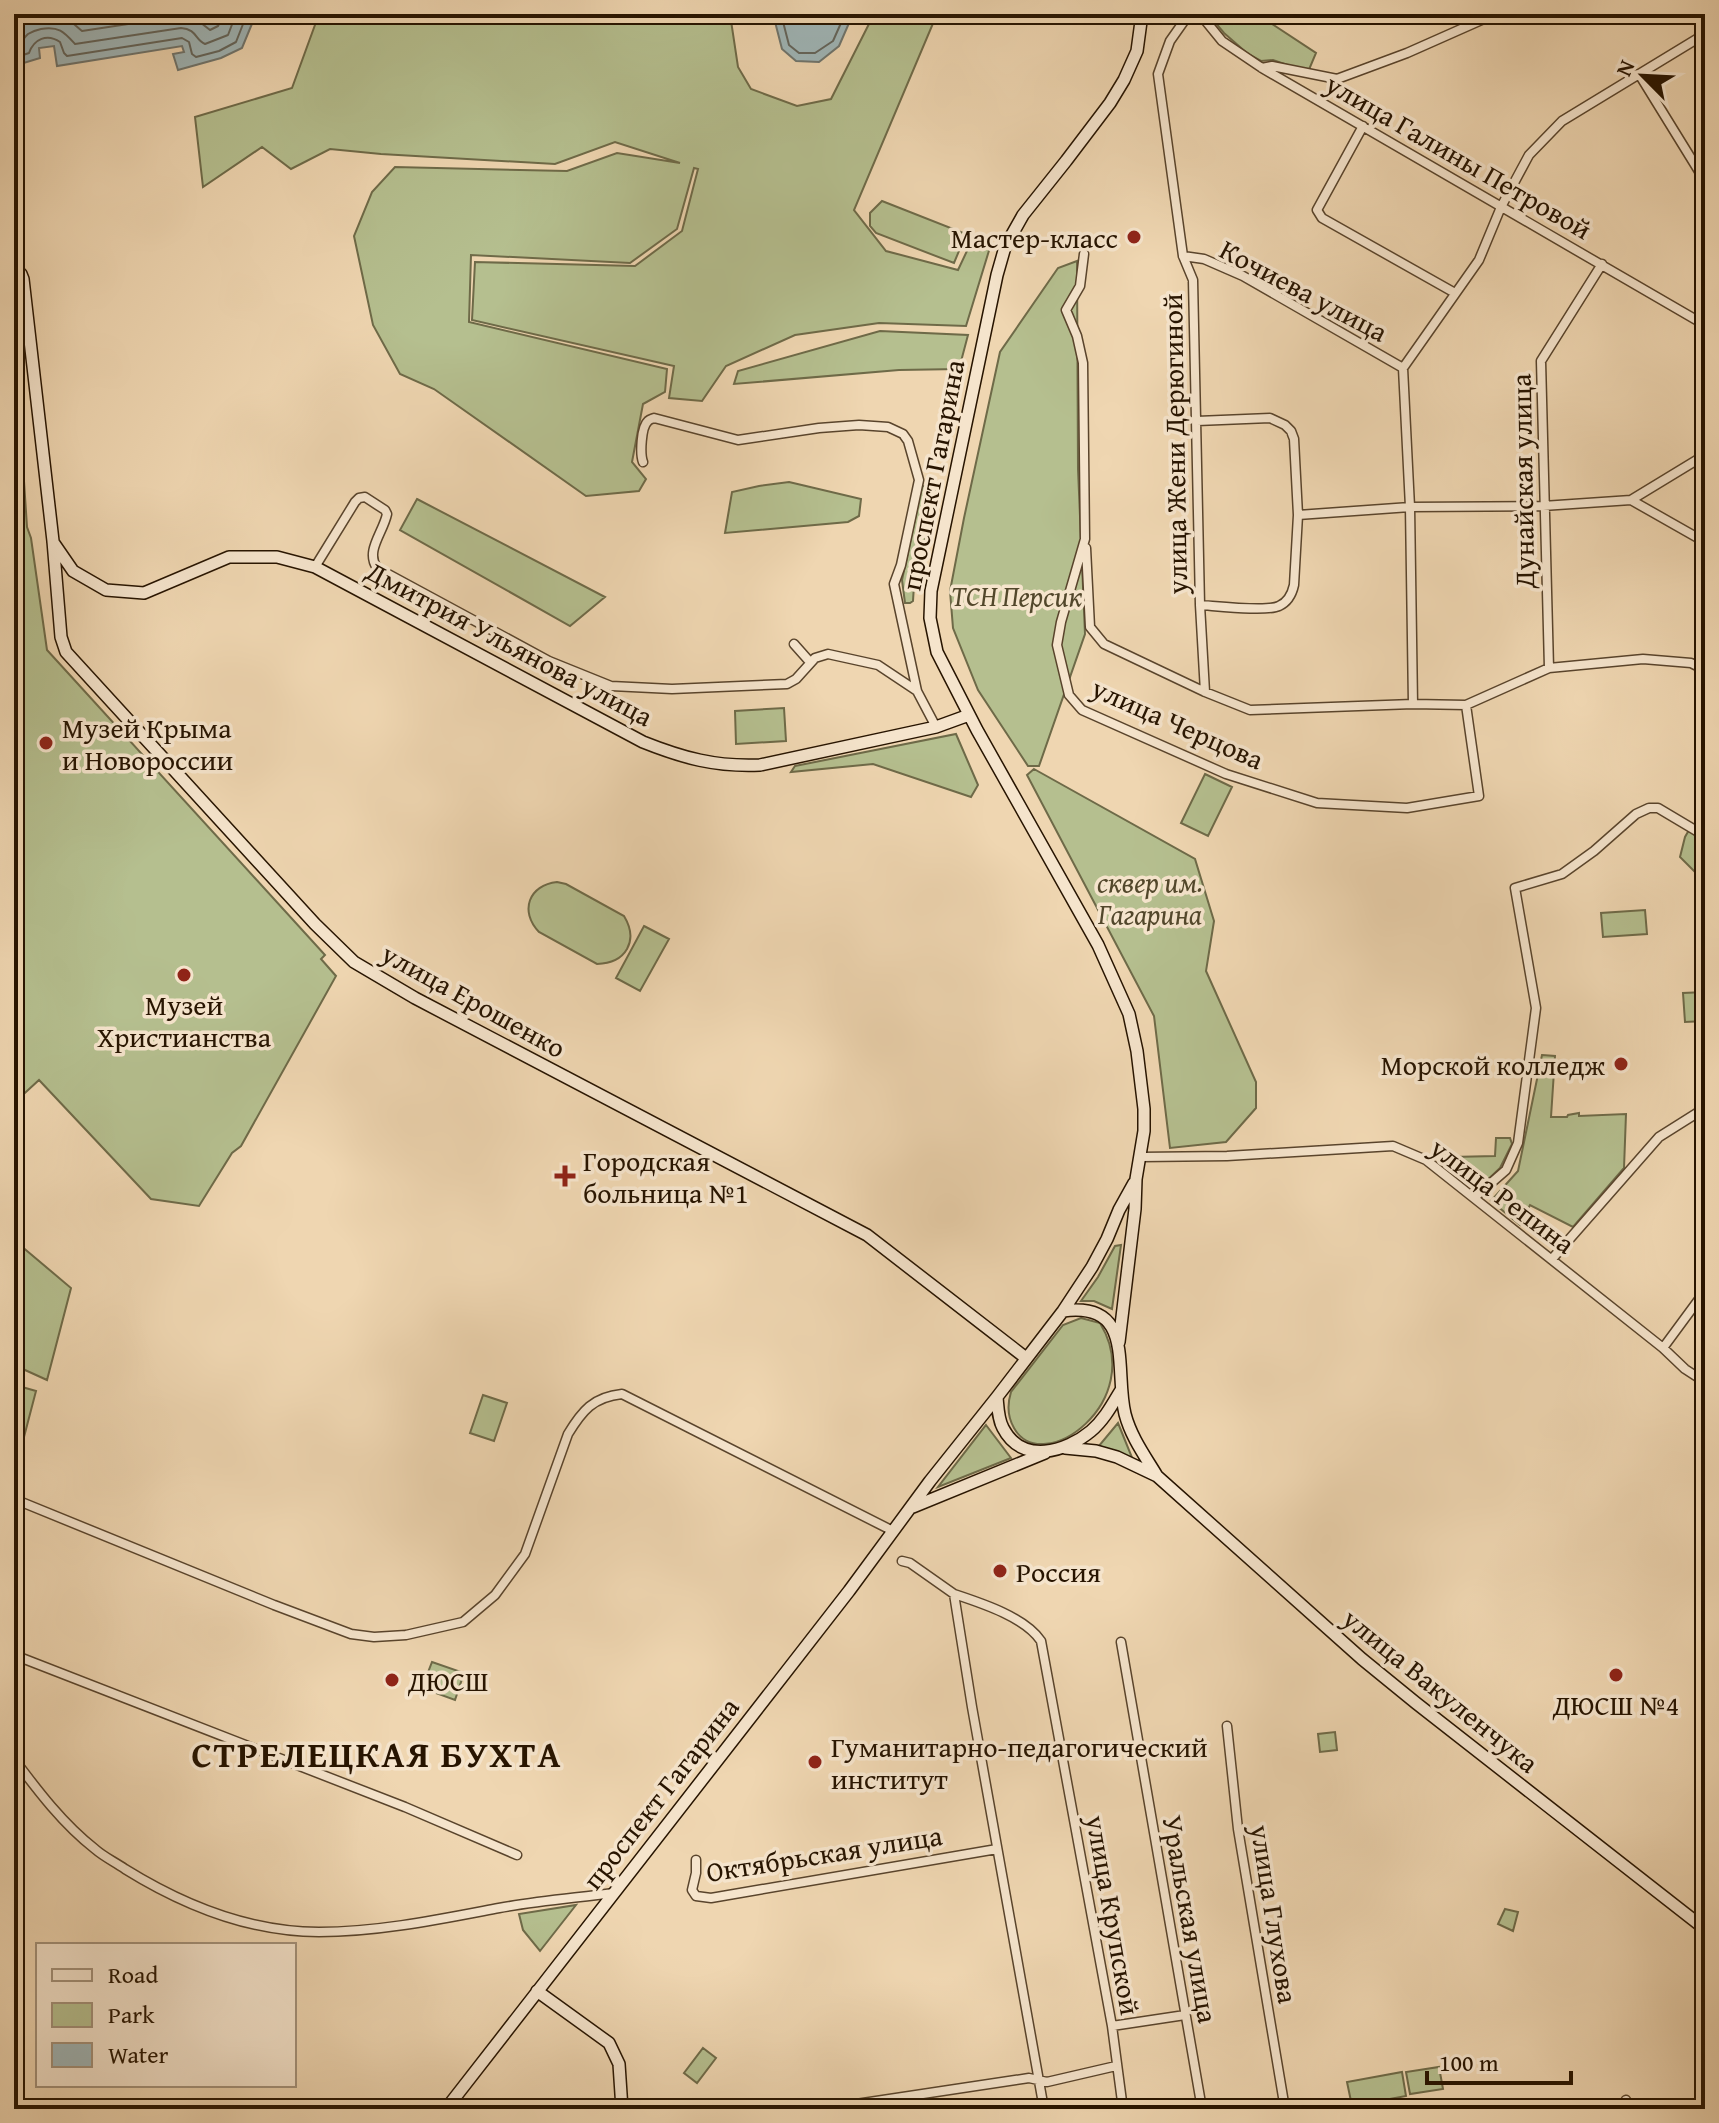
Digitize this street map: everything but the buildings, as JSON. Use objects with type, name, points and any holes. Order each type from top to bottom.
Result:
[{"type":"main road","name":"проспект Гагарина","points":[[1119,1342],[1144,1131],[1137,1051],[1129,1014],[1098,945],[937,652],[930,618],[931,591],[1005,247],[1023,215],[1110,103],[1124,80],[1137,51],[1142,14]]},
{"type":"main road","name":"улица Ерошенко","points":[[14,268],[23,279],[61,637],[66,652],[305,912],[354,962],[415,998],[867,1235],[1026,1358]]},
{"type":"main road","name":"Дмитрия Ульянова улица","points":[[53,541],[73,571],[106,590],[144,593],[229,557],[277,557],[315,567],[643,742],[713,764],[760,765],[936,727],[969,715]]},
{"type":"main road","name":"проспект Гагарина","points":[[1063,1311],[1092,1267],[1136,1179]]},
{"type":"main road","points":[[1081,1309],[1098,1314],[1111,1325],[1119,1342],[1121,1390],[1109,1411],[1093,1429],[1065,1448],[1047,1452],[1034,1452],[1008,1436],[1002,1427],[997,1397],[1063,1311],[1081,1309]]},
{"type":"main road","name":"улица Вакуленчука","points":[[1121,1390],[1133,1436],[1157,1476]]},
{"type":"main road","name":"проспект Гагарина","points":[[446,2109],[997,1397]]},
{"type":"main road","name":"улица Вакуленчука","points":[[1065,1448],[1117,1457],[1157,1476],[1405,1695],[1705,1929]]},
{"type":"main road","name":"проспект Гагарина","points":[[912,1507],[1047,1452]]},
{"type":"main road","points":[[537,1991],[609,2043],[619,2064],[622,2109]]},
{"type":"street","name":"улица Жени Дерюгиной","points":[[1189,14],[1170,41],[1158,74],[1183,256],[1193,280],[1200,605],[1205,692]]},
{"type":"street","name":"улица Галины Петровой","points":[[1200,14],[1222,41],[1262,68],[1705,325]]},
{"type":"street","points":[[1262,68],[1272,66],[1337,79],[1407,53],[1495,14]]},
{"type":"street","points":[[1413,704],[1410,507],[1403,368],[1479,260],[1501,207],[1529,155],[1562,121],[1705,34]]},
{"type":"street","points":[[1639,74],[1705,181]]},
{"type":"street","points":[[1363,126],[1317,210],[1322,218],[1455,293]]},
{"type":"street","name":"улица Черцова","points":[[1084,254],[1080,286],[1066,310],[1077,336],[1083,363],[1085,539],[1057,645],[1069,695],[1082,710],[1226,774],[1317,803],[1407,808],[1479,796],[1466,705]]},
{"type":"street","name":"Кочиева улица","points":[[1183,256],[1204,259],[1243,276],[1403,368]]},
{"type":"street","name":"Дунайская улица","points":[[1549,668],[1541,361],[1602,264]]},
{"type":"street","points":[[643,462],[640,453],[645,424],[651,418],[738,440],[859,425],[896,429],[908,441],[919,480],[894,584],[917,691],[936,727]]},
{"type":"street","points":[[1197,421],[1270,418],[1285,425],[1294,439],[1298,515],[1294,585],[1287,601],[1272,608],[1200,605]]},
{"type":"street","points":[[1298,515],[1410,507],[1543,506],[1631,500],[1705,455]]},
{"type":"street","points":[[315,567],[356,500],[365,497],[387,514],[372,552],[372,561],[377,568],[549,661],[611,686],[672,689],[787,684],[804,672],[810,662],[828,654],[878,665],[917,691]]},
{"type":"street","points":[[1631,500],[1705,542]]},
{"type":"street","points":[[1085,539],[1090,627],[1104,644],[1250,710],[1466,705],[1549,668],[1643,659],[1691,663],[1705,670]]},
{"type":"street","points":[[794,644],[810,662]]},
{"type":"street","points":[[1475,1197],[1506,1170],[1518,1143],[1536,1008],[1515,888],[1562,874],[1636,814],[1649,808],[1658,808],[1705,836]]},
{"type":"street","points":[[1552,1259],[1659,1137],[1705,1108]]},
{"type":"street","name":"улица Репина","points":[[1141,1157],[1227,1156],[1393,1146],[1426,1160],[1663,1348],[1685,1369],[1704,1380]]},
{"type":"street","points":[[1663,1348],[1705,1291]]},
{"type":"street","points":[[14,1511],[16,1500],[351,1634],[374,1637],[406,1635],[463,1622],[495,1595],[525,1554],[568,1434],[576,1420],[593,1402],[609,1395],[622,1394],[893,1531]]},
{"type":"street","name":"улица Крупской","points":[[902,1561],[910,1563],[954,1594],[990,1606],[1036,1633],[1041,1641],[1112,2026],[1123,2109]]},
{"type":"street","points":[[954,1594],[1044,2109]]},
{"type":"street","name":"Уральская улица","points":[[1121,1642],[1202,2109]]},
{"type":"street","points":[[14,1655],[405,1807],[517,1855]]},
{"type":"street","name":"улица Глухова","points":[[1227,1726],[1238,1829],[1285,2109]]},
{"type":"street","points":[[14,1759],[60,1816],[96,1851],[148,1883],[208,1911],[268,1927],[315,1932],[371,1928],[613,1893]]},
{"type":"street","name":"Октябрьская улица","points":[[696,1860],[692,1890],[696,1896],[711,1898],[997,1849]]},
{"type":"street","points":[[1112,2026],[1185,2015]]},
{"type":"street","points":[[823,2109],[1029,2078],[1047,2082],[1116,2066]]},
{"type":"green space","points":[[319,14],[524,14],[543,21],[599,14],[730,14],[738,67],[751,89],[797,106],[831,99],[874,14],[937,14],[854,210],[886,251],[958,270],[974,236],[991,244],[966,326],[879,323],[795,335],[726,366],[702,401],[669,398],[674,366],[472,320],[475,262],[635,266],[682,231],[698,169],[694,168],[677,229],[630,263],[471,255],[469,322],[667,369],[665,392],[643,404],[632,462],[646,479],[639,491],[586,496],[434,389],[400,374],[373,325],[354,236],[372,192],[395,167],[567,171],[617,153],[680,163],[615,142],[555,164],[330,149],[291,169],[262,147],[203,187],[195,117],[292,88]]},
{"type":"green space","points":[[1208,14],[1252,14],[1266,20],[1316,53],[1308,72],[1273,60],[1261,61],[1248,54]]},
{"type":"green space","points":[[882,201],[966,234],[954,263],[876,233],[870,226],[870,213]]},
{"type":"green space","name":"ТСН Персик","points":[[1077,261],[1078,469],[1085,634],[1039,766],[1028,766],[978,690],[953,628],[950,591],[1000,352],[1058,268]]},
{"type":"green space","points":[[14,328],[27,527],[47,650],[325,955],[321,959],[336,976],[241,1146],[232,1153],[199,1206],[151,1199],[39,1080],[14,1103]]},
{"type":"green space","points":[[880,331],[968,335],[959,369],[899,370],[734,384],[738,371]]},
{"type":"green space","points":[[789,482],[861,499],[859,516],[848,522],[725,533],[732,492]]},
{"type":"green space","points":[[922,486],[937,489],[913,601],[905,603],[902,580]]},
{"type":"green space","points":[[417,499],[605,597],[570,626],[400,530]]},
{"type":"green space","points":[[784,708],[786,741],[736,744],[735,711]]},
{"type":"green space","points":[[956,734],[978,785],[971,797],[873,764],[791,772],[795,766]]},
{"type":"green space","name":"сквер им. Гагарина","points":[[1034,769],[1195,859],[1214,921],[1206,971],[1256,1082],[1256,1108],[1226,1142],[1170,1148],[1154,1016],[1027,775]]},
{"type":"green space","points":[[1205,774],[1232,787],[1208,836],[1181,823]]},
{"type":"green space","points":[[1689,830],[1705,837],[1705,882],[1680,857]]},
{"type":"green space","points":[[557,882],[624,916],[630,942],[616,960],[597,964],[539,932],[529,916],[530,900],[540,888]]},
{"type":"green space","points":[[1645,910],[1647,934],[1603,937],[1601,913]]},
{"type":"green space","points":[[644,926],[669,939],[640,991],[616,978]]},
{"type":"green space","points":[[1705,992],[1705,1021],[1685,1022],[1683,993]]},
{"type":"green space","points":[[1542,1055],[1555,1056],[1551,1117],[1579,1113],[1579,1116],[1626,1114],[1624,1168],[1573,1227],[1530,1205],[1520,1225],[1491,1201],[1518,1171]]},
{"type":"green space","points":[[1496,1138],[1510,1138],[1512,1144],[1500,1168],[1479,1188],[1447,1163],[1451,1157],[1495,1156]]},
{"type":"green space","points":[[14,1240],[71,1288],[47,1380],[14,1365]]},
{"type":"green space","points":[[1121,1245],[1112,1309],[1094,1301],[1081,1301],[1115,1246]]},
{"type":"green space","points":[[1081,1318],[1100,1323],[1111,1352],[1111,1380],[1101,1404],[1086,1424],[1066,1438],[1046,1444],[1028,1441],[1014,1428],[1010,1419],[1008,1406],[1011,1392],[1063,1325]]},
{"type":"green space","points":[[15,1385],[36,1391],[24,1437],[14,1434]]},
{"type":"green space","points":[[483,1395],[507,1403],[494,1441],[470,1433]]},
{"type":"green space","points":[[1118,1423],[1133,1460],[1098,1447]]},
{"type":"green space","points":[[986,1425],[1011,1458],[938,1487]]},
{"type":"green space","points":[[432,1662],[464,1673],[455,1700],[422,1688]]},
{"type":"green space","points":[[1335,1732],[1337,1750],[1320,1752],[1318,1734]]},
{"type":"green space","points":[[576,1905],[540,1951],[523,1930],[519,1914]]},
{"type":"green space","points":[[1505,1909],[1518,1912],[1513,1931],[1498,1924]]},
{"type":"green space","points":[[703,2048],[716,2058],[697,2083],[684,2073]]},
{"type":"green space","points":[[1439,2067],[1443,2089],[1410,2094],[1406,2072]]},
{"type":"green space","points":[[1402,2072],[1406,2096],[1352,2106],[1347,2082]]},
{"type":"water","points":[[14,14],[256,14],[242,48],[221,58],[178,70],[173,54],[184,52],[182,46],[57,66],[54,46],[39,48],[40,58],[14,66]]},
{"type":"water","points":[[773,14],[853,14],[839,46],[819,62],[796,61],[782,49]]},
{"type":"place","name":"Мастер-класс","points":[[1134,237]]},
{"type":"place","name":"Музей Крыма и Новороссии","points":[[46,743]]},
{"type":"place","name":"Музей Христианства","points":[[184,975]]},
{"type":"place","name":"Морской колледж","points":[[1621,1064]]},
{"type":"place","name":"Городская больница №1","points":[[565,1176]]},
{"type":"place","name":"Россия","points":[[1000,1571]]},
{"type":"place","name":"ДЮСШ №4","points":[[1616,1675]]},
{"type":"place","name":"ДЮСШ","points":[[392,1680]]},
{"type":"place","name":"Гуманитарно-педагогический институт","points":[[815,1762]]},
{"type":"district","name":"СТРЕЛЕЦКАЯ БУХТА","points":[[377,1753]]}]
